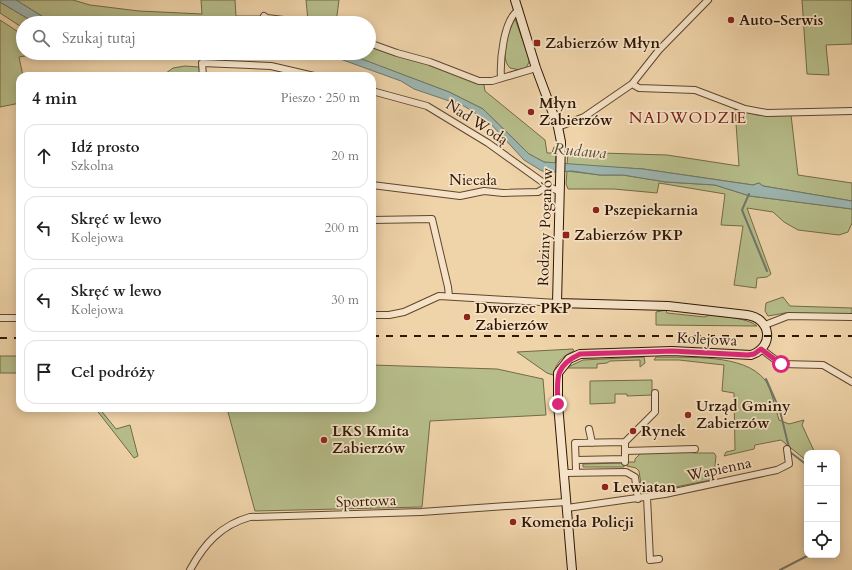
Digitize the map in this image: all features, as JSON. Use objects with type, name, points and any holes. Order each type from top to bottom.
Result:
[{"type":"street","name":"Rodziny Poganów","points":[[515,0],[536,68],[558,127],[561,150],[561,188],[557,303]]},
{"type":"street","points":[[558,127],[584,117],[632,84],[659,50],[708,0]]},
{"type":"street","points":[[501,78],[501,55],[508,26],[513,15],[519,10]]},
{"type":"street","points":[[376,46],[430,62],[479,81],[492,81],[536,68]]},
{"type":"street","points":[[203,72],[202,63],[271,66],[297,72]]},
{"type":"street","points":[[632,84],[639,88],[694,90],[745,109],[760,112],[784,114],[852,111]]},
{"type":"street","name":"Nad Wodą","points":[[376,92],[427,106],[488,143],[548,186],[561,188]]},
{"type":"street","name":"Niecała","points":[[376,186],[460,196],[484,191],[503,193],[538,192],[548,186]]},
{"type":"street","points":[[376,220],[432,219],[449,296]]},
{"type":"street","name":"Kolejowa","points":[[376,315],[389,315],[404,312],[433,298],[449,296],[557,303],[661,306],[695,309],[751,316],[759,318],[765,325]]},
{"type":"street","points":[[852,317],[788,316],[765,325],[767,332],[766,340],[761,349],[781,364],[823,365],[852,382]]},
{"type":"street","points":[[0,318],[16,318]]},
{"type":"street","name":"Kolejowa","points":[[572,570],[557,381],[561,368],[569,359],[588,353],[672,351],[748,355],[754,354],[761,349]]},
{"type":"street","points":[[583,468],[576,469],[575,443],[624,442],[655,412],[655,393]]},
{"type":"street","points":[[589,429],[592,443]]},
{"type":"street","points":[[576,460],[595,462],[625,461],[624,442]]},
{"type":"street","points":[[625,451],[695,449]]},
{"type":"street","name":"Wapienna","points":[[566,505],[638,499],[732,481],[784,468],[789,464],[787,449]]},
{"type":"street","points":[[564,473],[626,472],[635,477],[638,499]]},
{"type":"street","points":[[647,497],[650,560],[659,558]]},
{"type":"street","name":"Sportowa","points":[[190,570],[208,542],[224,527],[250,517],[399,513],[566,505]]},
{"type":"green space","points":[[16,0],[73,0],[90,5],[139,11],[202,14],[201,0],[235,0],[236,16],[42,16]]},
{"type":"green space","points":[[306,0],[339,0],[337,16],[308,16]]},
{"type":"green space","points":[[802,0],[852,0],[852,44],[826,45],[829,75],[807,74]]},
{"type":"green space","points":[[0,2],[23,16],[16,16],[16,23],[0,13]]},
{"type":"green space","points":[[515,19],[530,60],[526,68],[520,70],[510,68],[505,58],[507,37]]},
{"type":"green space","points":[[0,20],[16,30],[16,60],[20,60],[22,72],[16,72],[16,104],[0,107]]},
{"type":"green space","points":[[376,47],[425,62],[484,85],[485,91],[545,140],[547,153],[552,153],[554,147],[557,148],[555,164],[544,162],[529,154],[483,109],[449,92],[364,60],[376,60]]},
{"type":"green space","points":[[185,66],[199,67],[200,72],[168,72],[173,68]]},
{"type":"green space","points":[[735,109],[757,115],[791,115],[798,175],[852,183],[852,201],[763,186],[759,183],[753,185],[643,169],[567,165],[568,152],[667,155],[739,166]]},
{"type":"green space","points":[[567,171],[600,175],[623,175],[666,182],[715,185],[750,196],[852,209],[852,223],[848,232],[839,235],[798,230],[784,222],[773,212],[747,208],[771,274],[767,277],[757,278],[756,288],[734,285],[743,226],[721,225],[725,194],[659,183],[657,193],[614,189],[568,189],[566,184]]},
{"type":"green space","points":[[783,297],[790,306],[852,308],[852,314],[785,313],[768,316],[765,311],[766,303]]},
{"type":"green space","points":[[666,310],[667,313],[734,318],[753,323],[757,326],[656,325],[656,312]]},
{"type":"green space","points":[[573,349],[574,351],[560,360],[553,375],[547,373],[517,352]]},
{"type":"green space","points":[[0,356],[16,356],[16,373],[0,373]]},
{"type":"green space","points":[[644,357],[645,363],[640,367],[640,360],[610,361],[607,363],[597,364],[597,368],[566,368],[583,360]]},
{"type":"green space","points":[[656,357],[714,359],[743,365],[756,371],[767,384],[779,420],[789,424],[804,420],[802,425],[814,450],[804,450],[804,459],[781,440],[755,445],[754,449],[724,456],[726,452],[735,450],[734,393],[722,391],[724,365],[679,360],[654,360]]},
{"type":"green space","points":[[376,365],[497,369],[543,379],[546,415],[430,421],[422,507],[255,511],[228,412],[376,412]]},
{"type":"green space","points":[[652,380],[652,395],[627,396],[627,394],[615,394],[615,403],[590,404],[590,381]]},
{"type":"green space","points":[[98,412],[102,412],[116,429],[130,425],[138,456],[134,458]]},
{"type":"green space","points":[[693,451],[693,453],[714,453],[716,456],[714,475],[711,480],[645,493],[642,491],[639,471],[636,468],[627,466],[627,462],[635,462],[635,459],[641,453]]},
{"type":"green space","points":[[624,463],[624,467],[583,467],[583,464]]},
{"type":"water","points":[[0,0],[16,0],[42,16],[23,16],[0,2]]},
{"type":"water","points":[[343,60],[364,60],[449,92],[483,109],[529,154],[544,162],[643,169],[753,185],[759,183],[763,186],[852,201],[852,209],[750,196],[715,185],[666,182],[623,175],[600,175],[572,171],[542,171],[524,160],[489,122],[464,106],[414,89],[401,81]]},
{"type":"waterway","points":[[749,194],[742,210],[767,271]]},
{"type":"waterway","points":[[766,379],[780,411],[790,452],[804,463]]},
{"type":"waterway","points":[[780,570],[804,558]]},
{"type":"railway","points":[[376,336],[852,336]]},
{"type":"railway","points":[[0,338],[16,338]]},
{"type":"place","name":"Auto-Serwis","points":[[731,20]]},
{"type":"place","name":"Zabierzów Młyn","points":[[537,43]]},
{"type":"place","name":"Młyn Zabierzów","points":[[531,112]]},
{"type":"place","name":"Pszepiekarnia","points":[[596,210]]},
{"type":"place","name":"Zabierzów PKP","points":[[566,235]]},
{"type":"place","name":"Dworzec PKP Zabierzów","points":[[467,317]]},
{"type":"place","name":"Urząd Gminy Zabierzów","points":[[688,415]]},
{"type":"place","name":"Rynek","points":[[633,431]]},
{"type":"place","name":"LKS Kmita Zabierzów","points":[[324,440]]},
{"type":"place","name":"Lewiatan","points":[[605,487]]},
{"type":"place","name":"Komenda Policji","points":[[513,522]]},
{"type":"district","name":"NADWODZIE","points":[[688,118]]},
{"type":"route","points":[[558,404],[558,373],[569,359],[580,354],[672,351],[751,355],[761,349],[781,364]]},
{"type":"water label","name":"Rudawa","points":[[580,151]]}]
